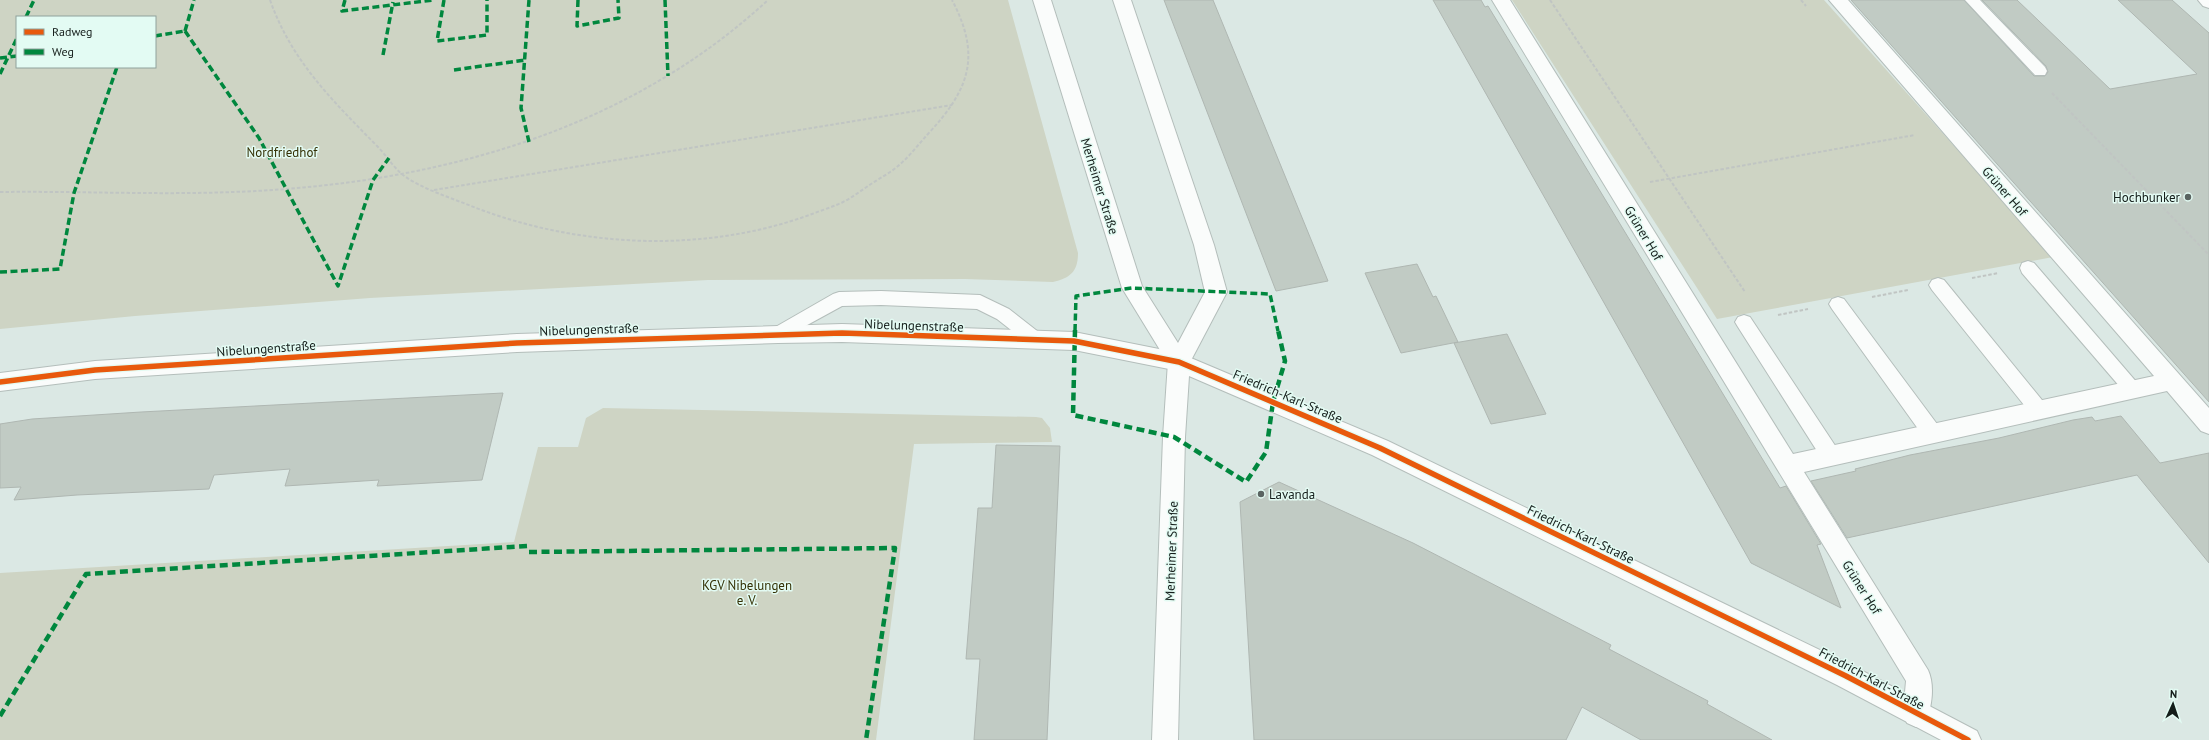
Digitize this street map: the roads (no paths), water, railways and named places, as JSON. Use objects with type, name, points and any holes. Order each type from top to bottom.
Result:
[{"type":"street","name":"Merheimer Straße","points":[[1042,0],[1132,288],[1179,362]]},
{"type":"street","name":"Merheimer Straße","points":[[1122,0],[1204,244],[1216,292],[1179,362],[1174,437],[1166,740]]},
{"type":"street","name":"Grüner Hof","points":[[1501,0],[1786,466],[1919,679],[1916,714]]},
{"type":"street","name":"Grüner Hof","points":[[1838,0],[2209,424]]},
{"type":"street","name":"Nibelungenstraße","points":[[0,382],[95,370],[517,343],[778,334],[842,333],[1074,341],[1179,362]]},
{"type":"street","name":"Friedrich-Karl-Straße","points":[[1179,362],[1380,448],[1839,672],[1916,714],[1968,740]]},
{"type":"street","points":[[1786,466],[2172,382]]},
{"type":"lane","points":[[1972,0],[2040,70]]},
{"type":"lane","points":[[2028,268],[2134,390]]},
{"type":"lane","points":[[1938,285],[2039,410]]},
{"type":"lane","points":[[778,334],[839,299],[881,298],[980,302],[1003,314],[1035,339]]},
{"type":"lane","points":[[1838,304],[1933,434]]},
{"type":"lane","points":[[1744,322],[1831,456]]},
{"type":"place","name":"Hochbunker","points":[[2188,197]]},
{"type":"place","name":"Lavanda","points":[[1261,494]]},
{"type":"park label","name":"Nordfriedhof","points":[[282,152]]},
{"type":"park label","name":"KGV Nibelungen e. V.","points":[[747,592]]}]
